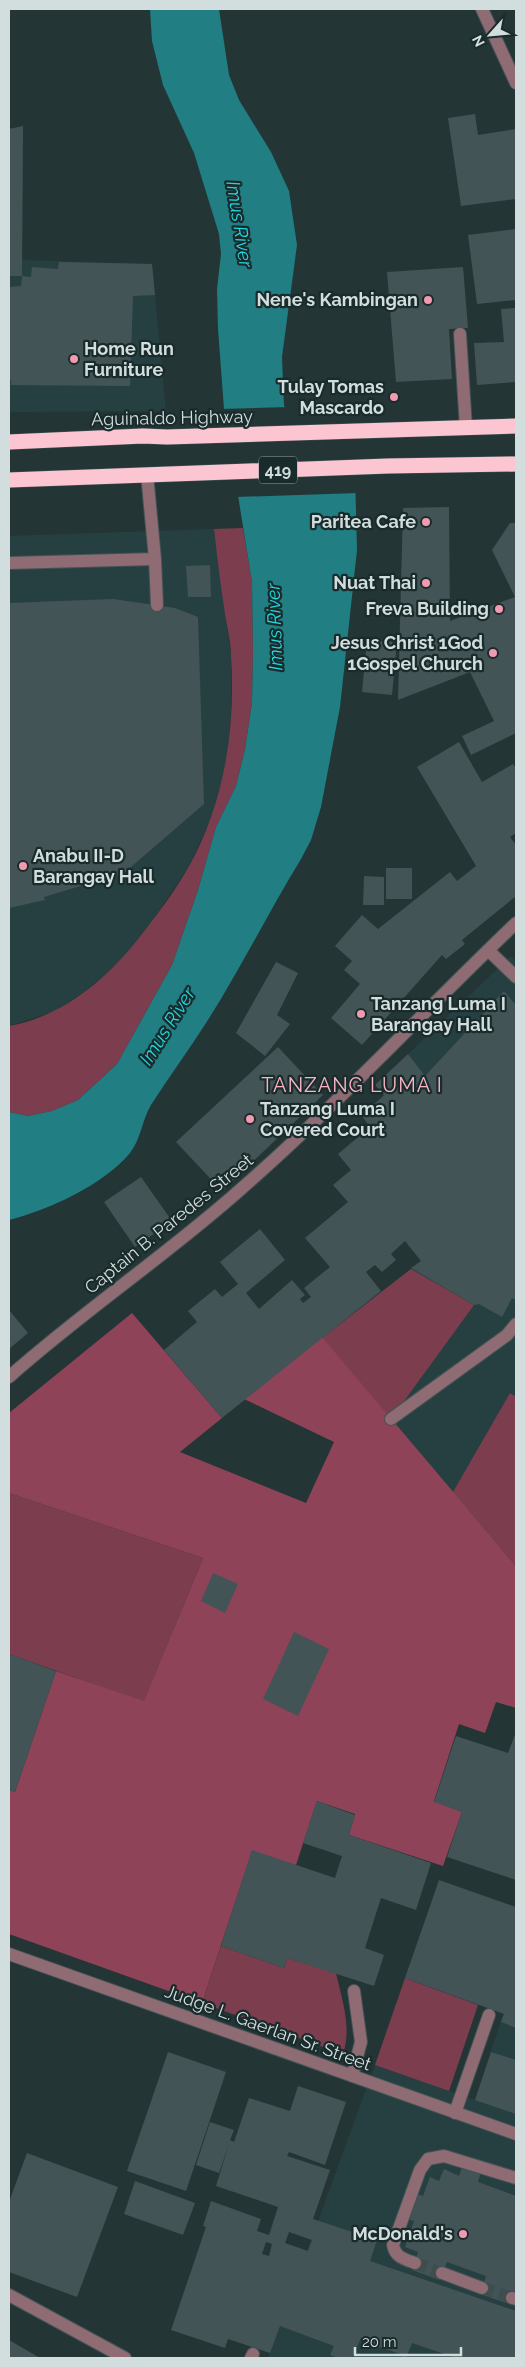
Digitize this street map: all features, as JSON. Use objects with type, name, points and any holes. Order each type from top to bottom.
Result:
[{"type":"highway","name":"Aguinaldo Highway","points":[[9,442],[143,436],[167,438],[516,426]]},
{"type":"highway","name":"419","points":[[9,480],[388,466],[516,464]]},
{"type":"street","points":[[482,9],[516,83]]},
{"type":"street","points":[[460,334],[466,428]]},
{"type":"street","points":[[147,474],[155,559],[157,605]]},
{"type":"street","points":[[9,564],[155,559]]},
{"type":"street","name":"Captain B. Paredes Street","points":[[9,1377],[52,1338],[158,1258],[241,1189],[332,1106],[516,923]]},
{"type":"street","points":[[488,950],[516,976]]},
{"type":"street","points":[[392,1419],[507,1335],[516,1324]]},
{"type":"street","name":"Judge L. Gaerlan Sr. Street","points":[[9,1954],[516,2134]]},
{"type":"street","points":[[352,2076],[361,2042],[354,1992]]},
{"type":"street","points":[[455,2113],[489,2015]]},
{"type":"street","points":[[414,2263],[399,2257],[394,2251],[393,2245],[420,2170],[428,2159],[444,2156],[516,2178]]},
{"type":"street","points":[[442,2273],[482,2288]]},
{"type":"street","points":[[9,2295],[125,2358]]},
{"type":"shaded area","points":[[23,126],[22,260],[152,264],[166,411],[9,412],[9,129]]},
{"type":"shaded area","points":[[243,528],[252,582],[253,652],[252,703],[245,749],[236,786],[216,827],[198,890],[172,965],[117,1064],[78,1100],[52,1111],[28,1116],[9,1112],[9,1026],[47,1014],[64,1005],[112,969],[138,939],[177,887],[200,844],[211,818],[225,765],[229,738],[232,683],[230,644],[214,529]]},
{"type":"shaded area","points":[[214,529],[231,656],[231,711],[227,764],[212,816],[188,868],[152,921],[118,964],[84,992],[55,1011],[9,1026],[9,536]]},
{"type":"shaded area","points":[[511,956],[516,962],[516,1566],[322,1338],[458,1232],[509,1188],[408,1054]]},
{"type":"shaded area","points":[[411,1269],[474,1305],[391,1419],[322,1338]]},
{"type":"shaded area","points":[[132,1313],[222,1418],[180,1452],[306,1503],[334,1442],[244,1399],[322,1337],[516,1566],[516,1708],[496,1702],[485,1733],[459,1724],[434,1801],[462,1812],[443,1866],[349,1835],[355,1814],[317,1801],[296,1865],[252,1851],[202,2003],[9,1934],[9,1790],[15,1792],[56,1671],[144,1701],[203,1558],[9,1493],[9,1413]]},
{"type":"shaded area","points":[[510,1393],[516,1397],[516,1566],[453,1492]]},
{"type":"shaded area","points":[[9,1493],[203,1558],[144,1702],[9,1654]]},
{"type":"shaded area","points":[[221,1946],[284,1968],[287,1958],[336,1973],[343,2003],[347,2034],[343,2054],[202,2003]]},
{"type":"shaded area","points":[[516,1975],[516,2358],[268,2358],[375,2065],[475,2100]]},
{"type":"shaded area","points":[[405,1978],[478,2005],[449,2091],[375,2065]]},
{"type":"water","name":"Imus River","points":[[150,9],[219,9],[229,75],[239,100],[271,152],[289,191],[297,245],[282,357],[284,406],[355,473],[357,550],[340,707],[321,807],[311,840],[218,1003],[151,1105],[134,1148],[119,1165],[90,1186],[58,1203],[9,1220],[9,1112],[28,1116],[52,1111],[78,1100],[117,1064],[172,965],[198,890],[216,827],[236,786],[245,749],[252,703],[252,582],[224,409],[218,329],[217,289],[221,254],[219,234],[194,153],[163,85],[152,41]]},
{"type":"pier","points":[[289,407],[357,472],[358,493],[236,497],[221,409]]},
{"type":"building","points":[[475,114],[478,135],[516,129],[516,199],[461,206],[448,118]]},
{"type":"building","points":[[23,126],[22,276],[9,276],[9,129]]},
{"type":"building","points":[[516,229],[516,300],[477,304],[468,235]]},
{"type":"building","points":[[59,262],[152,264],[155,295],[133,296],[130,386],[11,385],[11,380],[9,380],[9,287],[21,286],[22,276],[31,277],[32,267],[58,269]]},
{"type":"building","name":"Nene's Kambingan","points":[[463,267],[468,328],[449,329],[452,379],[396,382],[387,272]]},
{"type":"building","points":[[516,308],[516,382],[477,385],[474,343],[504,342],[501,309]]},
{"type":"building","points":[[449,507],[450,621],[515,597],[492,550],[510,523],[516,523],[516,733],[471,755],[462,736],[494,721],[470,672],[398,700],[403,508]]},
{"type":"building","points":[[210,565],[211,597],[188,597],[186,566]]},
{"type":"building","points":[[113,599],[175,608],[198,617],[204,804],[124,873],[44,897],[45,900],[9,908],[9,603]]},
{"type":"building","points":[[367,640],[397,642],[392,695],[362,692]]},
{"type":"building","points":[[459,742],[482,782],[513,764],[516,769],[516,833],[510,837],[516,845],[516,896],[462,940],[465,944],[446,959],[442,955],[362,1045],[331,1018],[360,984],[344,970],[352,961],[335,946],[362,915],[378,929],[450,872],[457,881],[476,866],[417,767]]},
{"type":"building","points":[[386,868],[412,868],[412,899],[386,899]]},
{"type":"building","points":[[364,876],[384,877],[384,905],[363,905]]},
{"type":"building","points":[[276,962],[298,973],[277,1015],[290,1024],[265,1056],[236,1033]]},
{"type":"building","points":[[504,991],[516,1005],[516,1300],[512,1298],[502,1317],[479,1304],[474,1305],[411,1268],[421,1261],[405,1241],[391,1254],[396,1260],[382,1272],[375,1265],[366,1272],[381,1291],[222,1418],[164,1350],[197,1322],[188,1311],[215,1289],[222,1297],[238,1284],[220,1262],[260,1229],[285,1260],[246,1293],[259,1309],[292,1280],[305,1295],[300,1299],[303,1303],[311,1297],[304,1288],[330,1267],[305,1238],[348,1202],[333,1185],[351,1170],[338,1154],[370,1127],[362,1116],[384,1095],[375,1085],[408,1054],[425,1076]]},
{"type":"building","name":"Tanzang Luma I Covered Court","points":[[278,1047],[323,1095],[222,1191],[176,1142]]},
{"type":"building","points":[[141,1177],[172,1221],[135,1247],[104,1202]]},
{"type":"building","points":[[9,1310],[28,1333],[9,1349]]},
{"type":"building","points":[[213,1573],[238,1584],[225,1613],[201,1601]]},
{"type":"building","points":[[294,1632],[329,1649],[298,1716],[263,1699]]},
{"type":"building","points":[[9,1654],[56,1671],[15,1792],[9,1790]]},
{"type":"building","points":[[516,1732],[516,1880],[447,1857],[462,1812],[434,1802],[456,1736],[508,1753]]},
{"type":"building","points":[[317,1801],[355,1815],[349,1835],[431,1863],[416,1910],[381,1898],[365,1948],[384,1955],[374,1986],[287,1958],[284,1968],[221,1946],[252,1850],[335,1878],[342,1856],[303,1843]]},
{"type":"building","points":[[439,1880],[516,1907],[516,2028],[501,2022],[504,2014],[405,1978]]},
{"type":"building","points":[[168,2052],[226,2072],[186,2191],[127,2171]]},
{"type":"building","points":[[491,2052],[516,2060],[516,2114],[475,2100]]},
{"type":"building","points":[[298,2086],[346,2102],[325,2165],[289,2152],[287,2156],[330,2170],[313,2219],[377,2240],[370,2261],[516,2311],[516,2358],[456,2358],[412,2343],[406,2358],[402,2358],[403,2355],[360,2340],[352,2358],[338,2358],[330,2355],[334,2346],[280,2326],[270,2353],[228,2339],[225,2348],[171,2330],[206,2227],[203,2226],[211,2201],[261,2219],[257,2231],[269,2235],[278,2207],[216,2186],[229,2144],[219,2173],[196,2165],[210,2122],[234,2130],[230,2140],[234,2142],[249,2098],[290,2111]],"holes":[[[289,2232],[312,2240],[308,2251],[285,2243]],[[266,2242],[272,2244],[269,2256],[262,2254]]]},
{"type":"building","points":[[27,2153],[118,2187],[77,2297],[9,2272],[9,2202]]},
{"type":"building","name":"McDonald's","points":[[463,2164],[481,2171],[478,2182],[516,2196],[516,2287],[509,2304],[480,2294],[486,2276],[447,2262],[440,2280],[412,2270],[418,2252],[405,2247],[414,2221],[408,2219],[417,2194],[423,2196],[430,2177],[439,2181],[444,2169],[459,2176]]},
{"type":"building","points":[[135,2181],[195,2203],[183,2235],[124,2214]]},
{"type":"building","points":[[9,2340],[40,2358],[9,2358]]},
{"type":"tunnel","points":[[415,2263],[442,2273]]},
{"type":"tunnel","points":[[482,2288],[512,2298]]},
{"type":"place","name":"Nene's Kambingan","points":[[428,300]]},
{"type":"place","name":"Home Run Furniture","points":[[74,359]]},
{"type":"place","name":"Tulay Tomas Mascardo","points":[[394,397]]},
{"type":"place","name":"Paritea Cafe","points":[[426,522]]},
{"type":"place","name":"Nuat Thai","points":[[426,583]]},
{"type":"place","name":"Freva Building","points":[[499,609]]},
{"type":"place","name":"Jesus Christ 1God 1Gospel Church","points":[[493,653]]},
{"type":"place","name":"Anabu II-D Barangay Hall","points":[[23,866]]},
{"type":"place","name":"Tanzang Luma I Barangay Hall","points":[[361,1014]]},
{"type":"place","name":"Tanzang Luma I Covered Court","points":[[250,1119]]},
{"type":"place","name":"McDonald's","points":[[463,2234]]},
{"type":"district","name":"TANZANG LUMA I","points":[[352,1085]]}]
